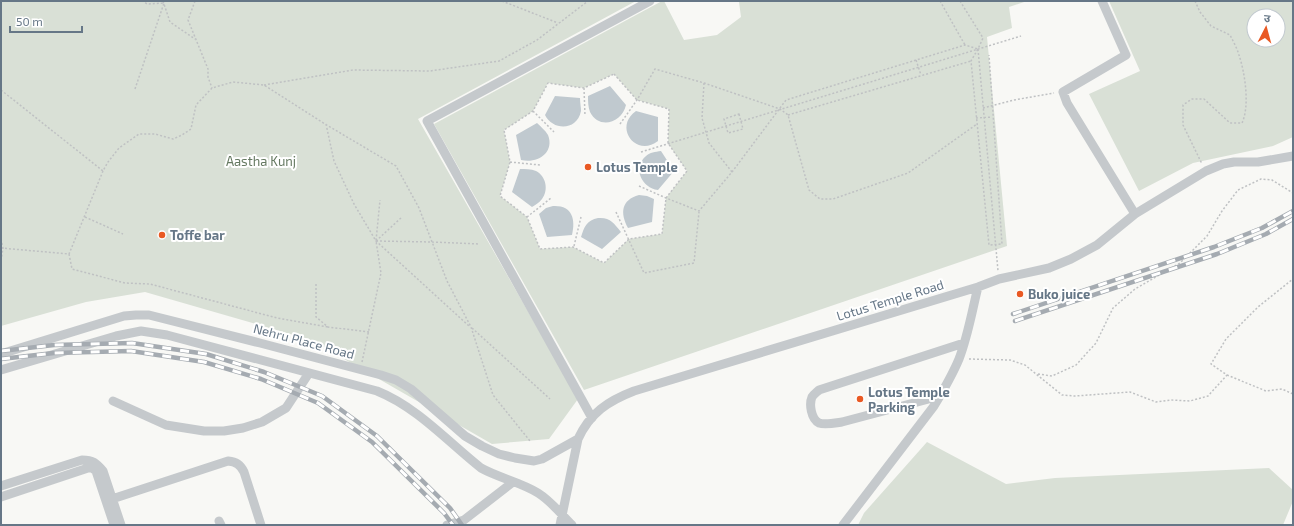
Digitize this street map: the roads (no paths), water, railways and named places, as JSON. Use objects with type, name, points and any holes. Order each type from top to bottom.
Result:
[{"type":"street","points":[[592,418],[427,121],[650,1]]},
{"type":"street","points":[[1102,1],[1126,55],[1064,92],[1067,103],[1135,214]]},
{"type":"street","name":"Lotus Temple Road","points":[[560,525],[578,440],[583,428],[600,410],[615,398],[978,287],[999,279],[1049,268],[1071,259],[1097,245],[1135,214],[1206,171],[1223,164],[1234,162],[1258,162],[1293,156]]},
{"type":"street","points":[[843,525],[934,406],[947,385],[959,359],[978,287]]},
{"type":"street","name":"Nehru Place Road","points":[[1,354],[124,316],[143,315],[163,318],[360,369],[396,380],[411,390],[465,436],[499,454],[534,461],[542,459],[578,440]]},
{"type":"street","points":[[1,370],[116,336],[140,331],[166,335],[309,372],[377,391],[398,400],[415,412],[481,468],[539,494],[549,501],[572,525]]},
{"type":"street","points":[[940,396],[842,422],[827,423],[819,423],[814,418],[810,404],[813,396],[819,390],[964,343]]},
{"type":"street","points":[[113,401],[166,425],[204,431],[224,431],[243,428],[262,422],[286,408],[309,372]]},
{"type":"street","points":[[1,486],[82,460],[91,460],[103,471],[121,525]]},
{"type":"street","points":[[112,500],[228,461],[236,462],[241,466],[244,472],[261,525]]},
{"type":"street","points":[[1,497],[88,468],[92,468],[96,471],[114,525]]},
{"type":"street","points":[[447,525],[464,520],[513,482]]},
{"type":"railway","points":[[1013,314],[1214,247],[1262,228],[1293,211]]},
{"type":"railway","points":[[1015,321],[1217,254],[1266,234],[1293,219]]},
{"type":"railway","points":[[1,351],[54,345],[132,343],[206,354],[264,372],[322,396],[377,436],[450,508],[462,525]]},
{"type":"railway","points":[[1,359],[54,353],[131,351],[204,362],[261,379],[318,403],[372,442],[444,513],[453,525]]},
{"type":"place","name":"Lotus Temple","points":[[588,167]]},
{"type":"place","name":"Toffe bar","points":[[162,235]]},
{"type":"place","name":"Buko juice","points":[[1020,294]]},
{"type":"place","name":"Lotus Temple Parking","points":[[860,399]]},
{"type":"park label","name":"Aastha Kunj","points":[[261,161]]}]
